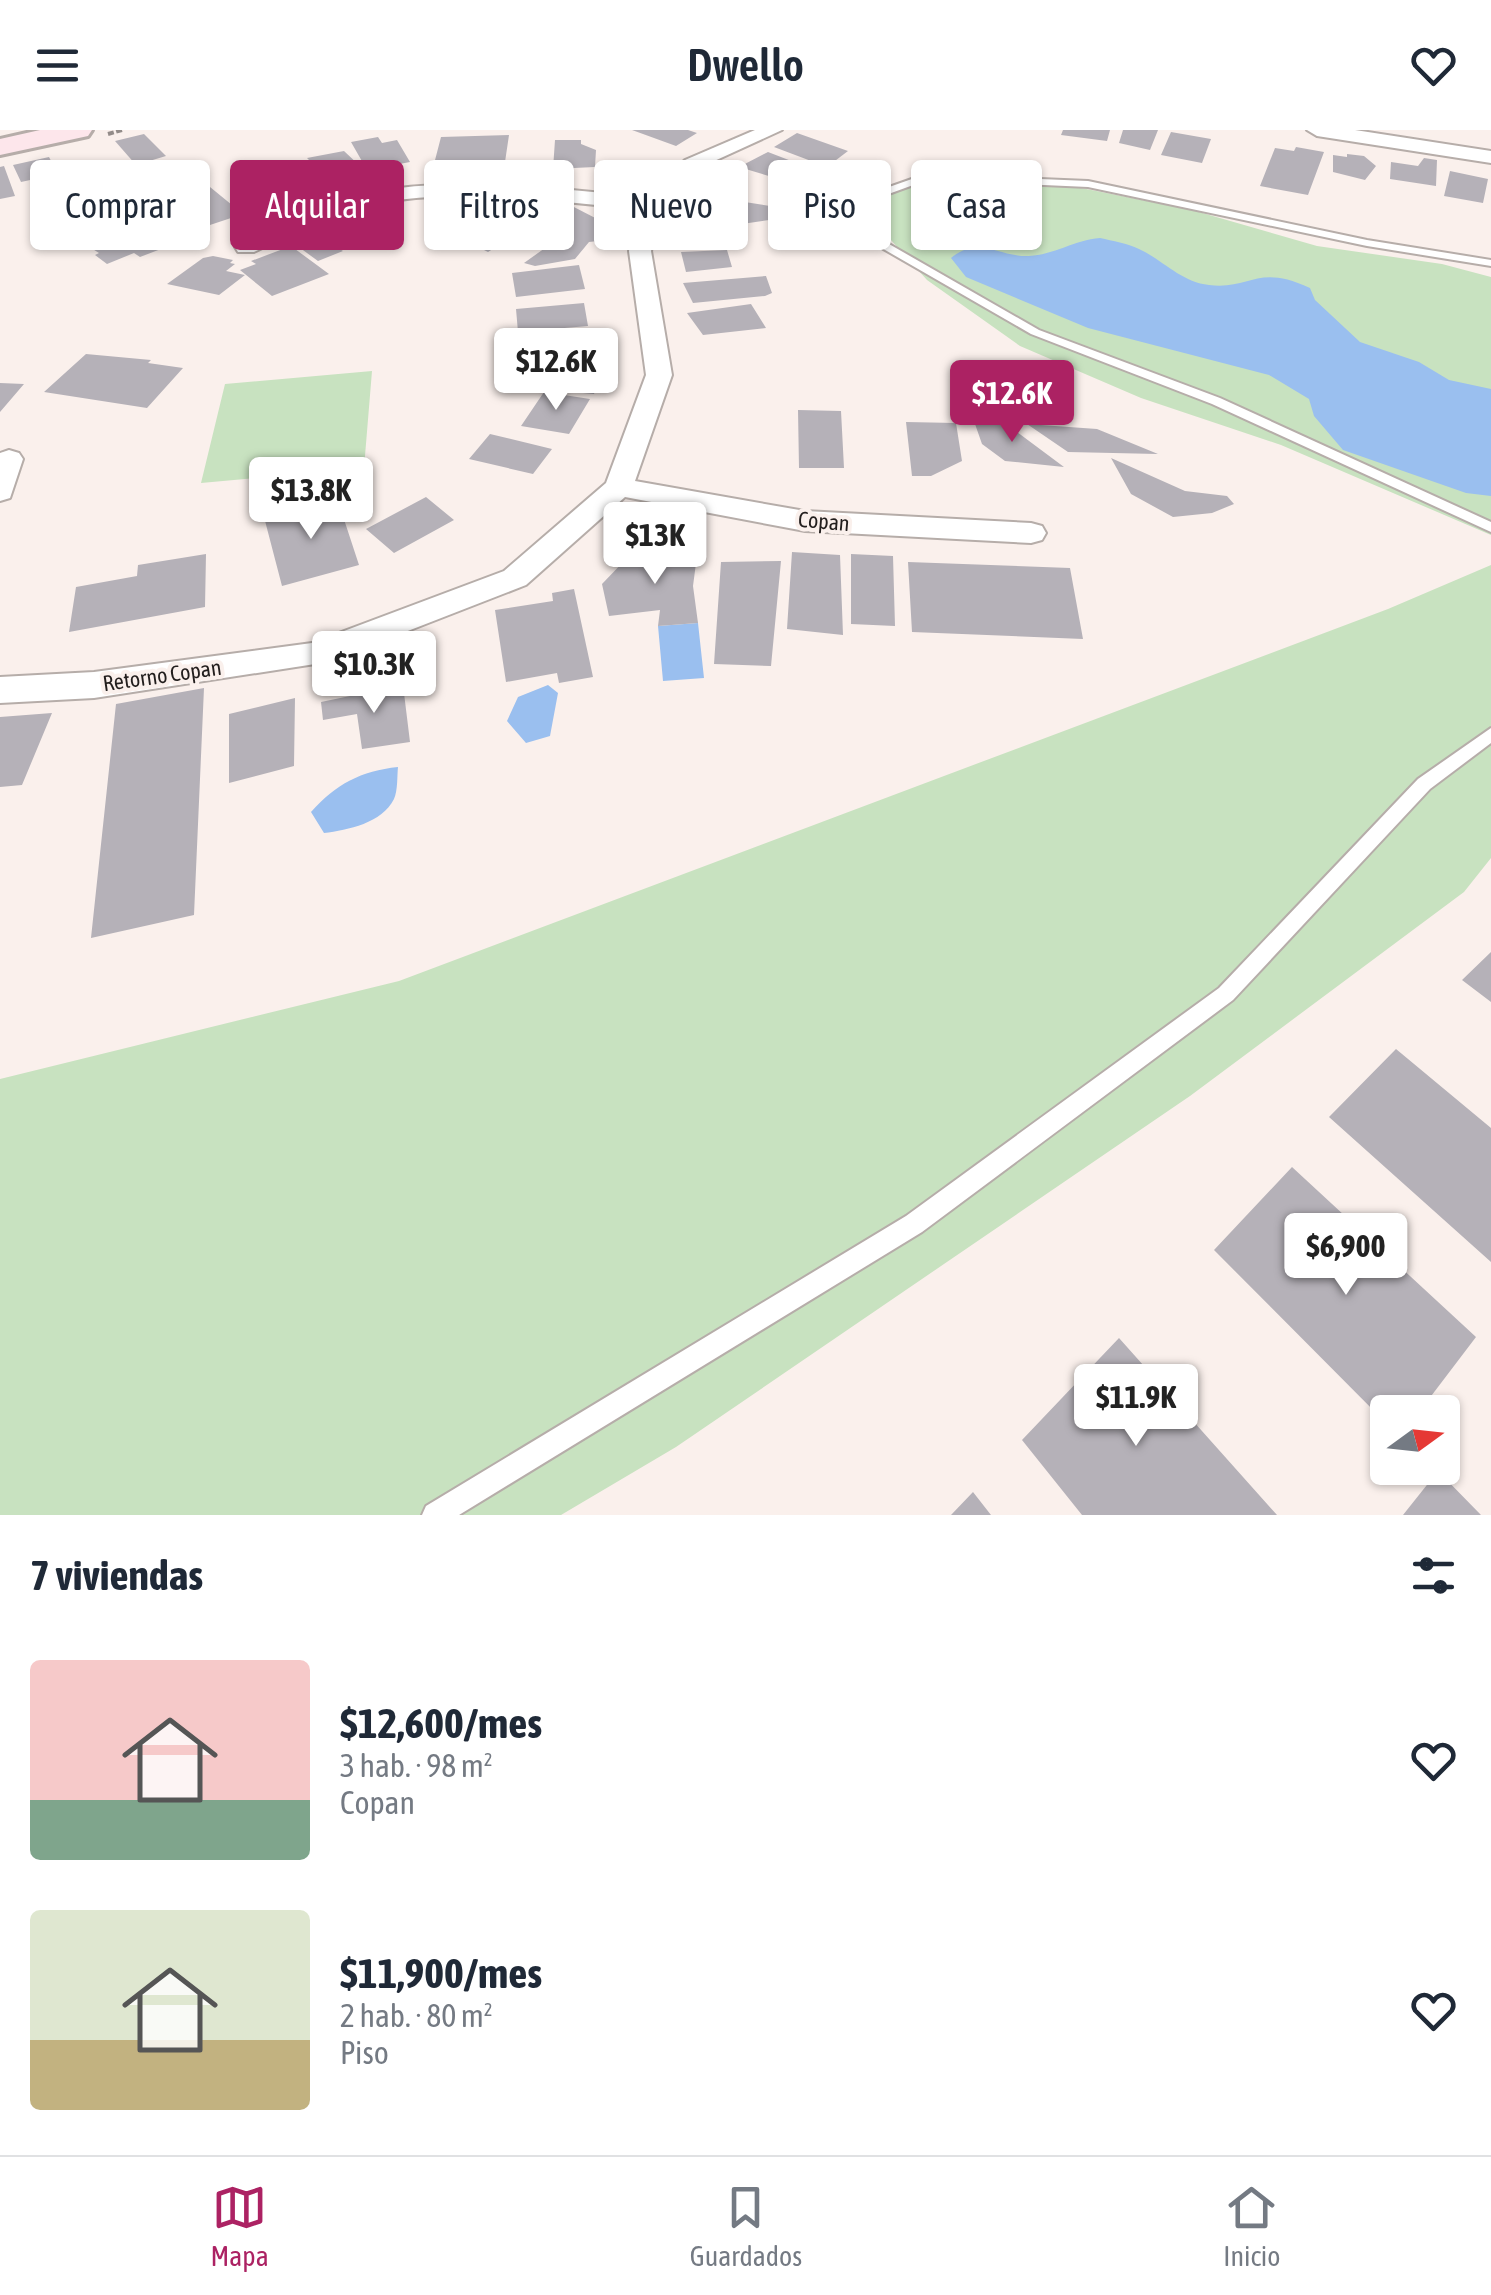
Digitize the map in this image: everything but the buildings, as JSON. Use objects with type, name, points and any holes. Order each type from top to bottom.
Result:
[{"type":"main road","points":[[0,135],[26,130]]},
{"type":"main road","points":[[0,147],[78,130]]},
{"type":"street","points":[[701,160],[772,130]]},
{"type":"street","points":[[1317,130],[1491,157]]},
{"type":"street","points":[[404,195],[437,189],[594,200]]},
{"type":"street","name":"Retorno Copan","points":[[0,690],[94,684],[316,654],[515,578],[619,486],[659,375],[640,250]]},
{"type":"street","points":[[0,492],[9,459]]},
{"type":"street","name":"Copan","points":[[619,486],[805,521],[1031,533]]},
{"type":"lane","points":[[1491,263],[1367,243],[1088,184],[926,177],[878,194],[877,241],[1035,332],[1216,401],[1491,527]]},
{"type":"lane","points":[[435,1515],[914,1224],[1226,994],[1424,784],[1491,734]]},
{"type":"green space","points":[[1042,183],[1192,210],[1317,246],[1442,264],[1491,277],[1491,535],[1281,445],[1141,398],[1020,346],[927,280],[891,240],[891,188],[911,185],[911,250],[1042,250]]},
{"type":"green space","points":[[372,371],[364,468],[201,483],[225,384]]},
{"type":"green space","points":[[1491,565],[1491,858],[1464,892],[1190,1096],[676,1447],[561,1515],[0,1515],[0,1079],[399,981],[1388,609]]},
{"type":"water","points":[[1100,238],[1125,244],[1181,275],[1209,285],[1266,277],[1292,281],[1310,288],[1315,300],[1360,342],[1419,362],[1449,380],[1491,389],[1491,496],[1466,493],[1343,450],[1314,416],[1309,399],[1269,375],[1088,328],[966,277],[951,258],[964,250],[1038,255]]},
{"type":"water","points":[[698,623],[704,678],[663,681],[658,626]]},
{"type":"water","points":[[548,685],[558,693],[550,736],[526,743],[507,721],[518,697]]},
{"type":"water","points":[[398,767],[395,795],[389,807],[373,820],[324,833],[311,812],[320,802],[350,781]]}]
